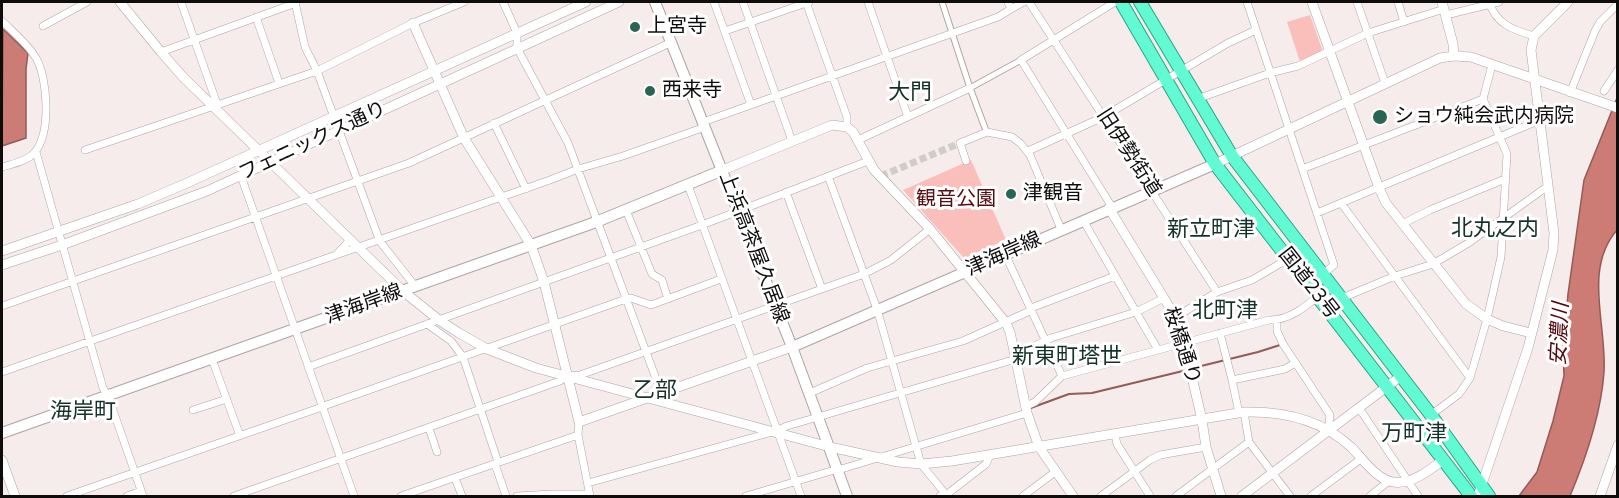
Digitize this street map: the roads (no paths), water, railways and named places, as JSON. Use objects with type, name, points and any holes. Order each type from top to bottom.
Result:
[{"type":"highway","name":"国道23号","points":[[1121,2],[1215,164],[1471,496]]},
{"type":"highway","name":"国道23号","points":[[1140,2],[1232,156],[1431,415],[1484,493]]},
{"type":"main road","name":"上浜高茶屋久居線","points":[[655,2],[810,393],[847,496]]},
{"type":"main road","name":"津海岸線","points":[[792,347],[1215,164]]},
{"type":"main road","name":"津海岸線","points":[[2,434],[596,222],[723,170]]},
{"type":"street","points":[[43,26],[87,2]]},
{"type":"street","points":[[120,2],[161,52],[404,292],[439,320],[487,349],[528,365],[830,447],[921,464],[990,455],[1242,413],[1261,412],[1289,416],[1313,423],[1328,431],[1349,445],[1389,482],[1408,480],[1424,473],[1443,460]]},
{"type":"street","points":[[180,2],[215,105]]},
{"type":"street","points":[[161,52],[295,2],[305,47],[317,71],[379,239],[416,286]]},
{"type":"street","points":[[85,150],[317,71],[413,23],[464,2]]},
{"type":"street","points":[[503,2],[517,33],[517,48],[568,143],[661,392]]},
{"type":"street","name":"フェニックス通り","points":[[2,251],[138,204],[586,2]]},
{"type":"street","name":"フェニックス通り","points":[[2,265],[154,212],[241,176],[619,2]]},
{"type":"street","points":[[714,2],[751,105]]},
{"type":"street","points":[[743,2],[792,141]]},
{"type":"street","points":[[725,31],[807,2],[847,117],[847,127],[858,141],[868,161],[930,230],[1006,322],[1027,410],[1039,447],[1072,496]]},
{"type":"street","points":[[867,2],[908,117]]},
{"type":"street","points":[[942,2],[986,130]]},
{"type":"street","points":[[2,372],[335,256],[355,243],[379,239],[578,169],[623,156],[751,105],[998,17],[1009,5],[1024,2]]},
{"type":"street","name":"旧伊勢街道","points":[[1029,2],[1216,292]]},
{"type":"street","points":[[858,141],[970,88],[1022,60],[1114,2]]},
{"type":"street","points":[[1246,2],[1334,265],[1323,274]]},
{"type":"street","points":[[1312,2],[1379,188],[1402,224],[1466,304],[1487,320],[1532,333]]},
{"type":"street","points":[[1357,2],[1386,83]]},
{"type":"street","points":[[1398,2],[1404,22]]},
{"type":"street","points":[[1197,99],[1298,66],[1368,33],[1444,9],[1499,2]]},
{"type":"street","points":[[1484,493],[1532,333],[1554,241],[1531,50],[1534,36],[1568,2]]},
{"type":"street","points":[[1489,3],[1498,20],[1507,27],[1534,36]]},
{"type":"street","points":[[1570,93],[1600,22],[1617,4]]},
{"type":"street","points":[[1444,9],[1454,56]]},
{"type":"street","points":[[256,17],[279,83]]},
{"type":"street","points":[[2,21],[33,53],[42,70],[45,85],[44,129],[36,152],[103,388],[108,396],[142,494],[127,496]]},
{"type":"street","points":[[413,23],[464,138],[531,245],[544,282],[579,422],[578,435],[590,495],[517,496]]},
{"type":"street","points":[[1028,151],[1103,117],[1228,43],[1256,30]]},
{"type":"street","points":[[2,306],[409,162],[672,42]]},
{"type":"street","points":[[1215,164],[1440,58],[1454,56],[1470,57],[1617,108]]},
{"type":"street","points":[[1022,60],[1111,208]]},
{"type":"street","points":[[1431,415],[1458,394],[1470,378],[1487,320],[1501,257],[1507,154],[1483,99],[1492,65]]},
{"type":"street","points":[[1604,91],[1617,70]]},
{"type":"street","points":[[1302,169],[1483,99]]},
{"type":"street","points":[[1317,213],[1540,120]]},
{"type":"street","points":[[494,123],[525,189]]},
{"type":"street","points":[[723,170],[832,124],[847,127]]},
{"type":"street","points":[[966,161],[960,143],[986,130],[1012,137],[1028,151],[1062,229]]},
{"type":"street","points":[[2,167],[24,160],[36,152]]},
{"type":"street","points":[[308,367],[702,225],[868,161]]},
{"type":"street","points":[[241,176],[354,496]]},
{"type":"street","points":[[828,176],[877,309],[921,464],[944,496],[986,464],[990,455]]},
{"type":"street","points":[[1402,224],[1505,179]]},
{"type":"street","points":[[688,185],[801,496]]},
{"type":"street","points":[[1340,296],[1347,296],[1395,276],[1433,264],[1470,242],[1548,186]]},
{"type":"street","points":[[786,192],[822,289]]},
{"type":"street","points":[[1341,203],[1470,378]]},
{"type":"street","name":"桜橋通り","points":[[1111,208],[1164,298],[1184,343],[1206,447],[1221,496]]},
{"type":"street","points":[[626,210],[652,274],[662,280],[668,299]]},
{"type":"street","points":[[1083,220],[1158,350]]},
{"type":"street","points":[[234,496],[481,410],[560,381],[567,376],[580,375],[864,274],[891,260],[930,230]]},
{"type":"street","points":[[1005,254],[1062,376]]},
{"type":"street","points":[[1174,318],[1216,292],[1252,280],[1288,259]]},
{"type":"street","points":[[810,393],[867,368],[963,340],[1031,309],[1115,276]]},
{"type":"street","points":[[67,496],[77,495],[135,472],[626,299],[632,298],[651,305],[722,279]]},
{"type":"street","points":[[747,496],[838,470],[916,443],[1027,410],[1062,376],[1269,320],[1278,320],[1291,315],[1332,285]]},
{"type":"street","points":[[588,483],[776,431],[818,416],[902,393],[1016,357],[1046,341],[1136,312],[1164,298]]},
{"type":"street","points":[[1278,320],[1277,331],[1295,363],[1330,415],[1328,431]]},
{"type":"street","points":[[428,324],[451,340],[464,357],[506,496]]},
{"type":"street","points":[[1220,333],[1249,442],[1290,496]]},
{"type":"street","points":[[579,422],[792,347]]},
{"type":"street","points":[[212,359],[240,436]]},
{"type":"street","points":[[1232,380],[1285,369],[1295,363]]},
{"type":"street","points":[[1242,496],[1401,376]]},
{"type":"street","points":[[193,410],[226,399]]},
{"type":"street","points":[[1359,408],[1418,496]]},
{"type":"street","points":[[429,428],[437,452]]},
{"type":"street","points":[[401,496],[578,435]]},
{"type":"street","points":[[1115,435],[1116,444],[1150,496]]},
{"type":"street","points":[[1176,496],[1249,442]]},
{"type":"street","points":[[1601,496],[1617,445]]},
{"type":"street","points":[[1101,496],[1160,455],[1206,447]]},
{"type":"street","points":[[1311,496],[1362,458]]},
{"type":"street","points":[[2,460],[15,496]]},
{"type":"street","points":[[1023,496],[1055,472]]},
{"type":"street","points":[[455,478],[462,496]]},
{"type":"street","points":[[1370,496],[1379,494],[1389,482]]},
{"type":"waterway","points":[[1193,368],[1280,345]]},
{"type":"waterway","points":[[1028,409],[1069,394],[1092,393],[1187,370]]},
{"type":"tunnel","points":[[881,176],[960,143]]},
{"type":"place","name":"上宮寺","points":[[635,27]]},
{"type":"place","name":"西来寺","points":[[650,91]]},
{"type":"place","name":"ショウ純会武内病院","points":[[1380,117]]},
{"type":"place","name":"津観音","points":[[1011,194]]},
{"type":"district","name":"大門","points":[[910,94]]},
{"type":"district","name":"北丸之内","points":[[1495,230]]},
{"type":"district","name":"新立町津","points":[[1211,231]]},
{"type":"district","name":"北町津","points":[[1225,312]]},
{"type":"district","name":"新東町塔世","points":[[1067,358]]},
{"type":"district","name":"乙部","points":[[655,392]]},
{"type":"district","name":"海岸町","points":[[83,413]]},
{"type":"district","name":"万町津","points":[[1414,435]]},
{"type":"park label","name":"観音公園","points":[[956,200]]},
{"type":"water label","name":"安濃川","points":[[1561,334]]}]
